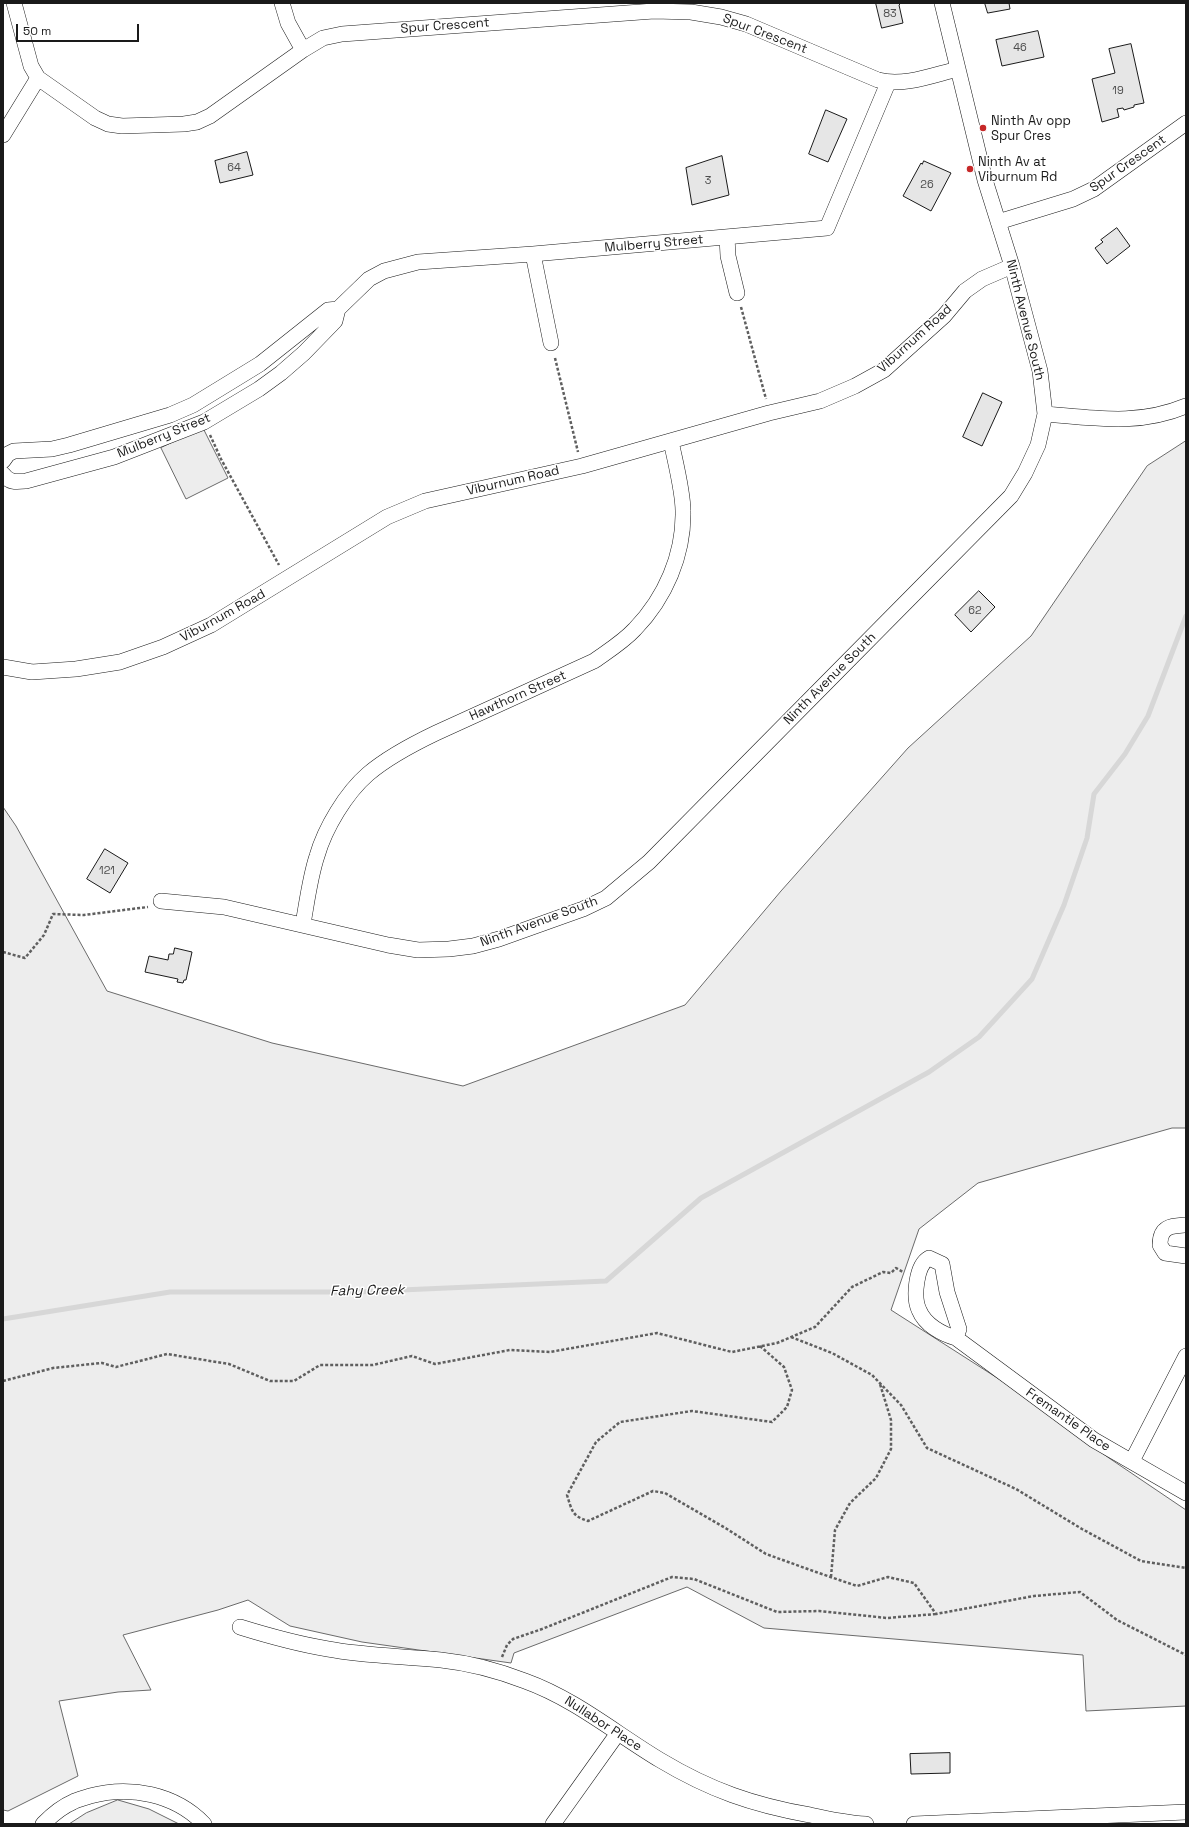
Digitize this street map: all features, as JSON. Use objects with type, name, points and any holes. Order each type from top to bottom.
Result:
[{"type":"street","name":"Spur Crescent","points":[[14,3],[27,55],[38,78],[95,118],[108,124],[122,126],[184,124],[197,122],[210,116],[303,50],[323,38],[342,34],[654,11],[690,12],[721,17],[746,24],[888,83],[900,82],[958,69]]},
{"type":"street","points":[[282,3],[288,23],[303,50]]},
{"type":"street","name":"Ninth Avenue South","points":[[161,902],[224,907],[303,924],[388,945],[418,950],[449,949],[473,946],[499,939],[583,909],[606,898],[649,862],[1012,496],[1038,445],[1045,414],[1040,371],[1012,266],[985,180],[942,3]]},
{"type":"street","points":[[3,135],[38,78]]},
{"type":"street","name":"Mulberry Street","points":[[3,474],[10,481],[15,483],[26,481],[114,457],[204,422],[259,389],[281,373],[334,321],[338,309],[369,279],[384,271],[403,265],[418,262],[727,238],[827,228],[888,83]]},
{"type":"street","name":"Spur Crescent","points":[[998,222],[1073,199],[1094,189],[1186,122]]},
{"type":"street","points":[[727,238],[728,256],[738,293]]},
{"type":"street","points":[[534,254],[551,342]]},
{"type":"street","name":"Viburnum Road","points":[[3,667],[32,672],[76,670],[120,662],[163,647],[211,625],[287,580],[387,517],[425,501],[582,466],[769,413],[820,401],[855,386],[884,370],[944,316],[964,291],[982,279],[1012,266]]},
{"type":"street","name":"Mulberry Street","points":[[3,461],[8,454],[14,451],[52,449],[69,445],[170,415],[193,405],[260,364],[328,310],[338,309]]},
{"type":"street","points":[[1045,414],[1124,420],[1163,414],[1186,406]]},
{"type":"street","name":"Hawthorn Street","points":[[303,924],[316,856],[326,831],[353,791],[368,774],[412,745],[594,661],[616,646],[635,630],[652,609],[665,588],[673,569],[682,536],[683,509],[672,441]]},
{"type":"street","points":[[1186,1225],[1171,1226],[1166,1229],[1162,1233],[1160,1245],[1165,1252],[1186,1256]]},
{"type":"street","name":"Fremantle Place","points":[[956,1338],[959,1329],[947,1292],[942,1264],[929,1258],[924,1261],[917,1281],[919,1311],[934,1328],[943,1334],[956,1338],[1094,1440],[1186,1493]]},
{"type":"street","points":[[1132,1461],[1186,1356]]},
{"type":"street","name":"Nullabor Place","points":[[240,1627],[328,1649],[442,1660],[497,1672],[526,1681],[558,1695],[590,1713],[661,1761],[704,1784],[742,1800],[774,1809],[866,1824]]},
{"type":"street","points":[[553,1824],[618,1733]]},
{"type":"street","points":[[43,1824],[55,1813],[74,1801],[113,1791],[136,1791],[158,1796],[193,1813],[204,1824]]},
{"type":"street","points":[[914,1824],[1186,1812]]},
{"type":"path","points":[[738,293],[769,413]]},
{"type":"path","points":[[551,342],[582,466]]},
{"type":"path","points":[[204,422],[221,459],[287,580]]},
{"type":"path","points":[[3,952],[25,958],[44,935],[53,914],[84,915],[147,908],[161,902]]},
{"type":"path","points":[[3,1381],[54,1368],[102,1363],[116,1368],[168,1354],[229,1364],[270,1381],[294,1381],[320,1365],[373,1366],[412,1356],[435,1364],[510,1350],[550,1352],[657,1333],[732,1352],[777,1343],[815,1326],[852,1287],[883,1272],[891,1273],[896,1268],[917,1281]]},
{"type":"path","points":[[790,1337],[832,1353],[872,1375],[901,1405],[927,1448],[1016,1490],[1082,1529],[1141,1561],[1186,1568]]},
{"type":"path","points":[[760,1346],[784,1367],[792,1390],[787,1407],[772,1422],[692,1411],[620,1422],[596,1442],[567,1495],[572,1511],[578,1518],[588,1521],[653,1491],[665,1493],[727,1529],[766,1554],[857,1586],[888,1577],[914,1583],[936,1614]]},
{"type":"path","points":[[831,1577],[835,1530],[850,1503],[876,1478],[891,1449],[891,1420],[879,1383]]},
{"type":"path","points":[[497,1672],[507,1645],[513,1639],[542,1629],[672,1577],[694,1579],[777,1612],[819,1611],[887,1618],[936,1614],[1034,1596],[1080,1592],[1117,1620],[1186,1655]]},
{"type":"shaded area","points":[[203,428],[228,478],[186,499],[161,448]]},
{"type":"shaded area","points":[[1186,441],[1186,1128],[1172,1128],[978,1183],[919,1229],[891,1310],[1013,1388],[1109,1458],[1186,1510],[1186,1706],[1086,1711],[1083,1655],[764,1628],[687,1587],[514,1653],[511,1663],[362,1642],[290,1626],[248,1600],[218,1610],[123,1635],[151,1690],[118,1692],[59,1701],[78,1776],[8,1811],[3,1810],[3,807],[16,826],[107,991],[272,1043],[463,1086],[685,1005],[781,891],[908,748],[1031,636],[1147,466]]},
{"type":"shaded area","points":[[118,1800],[149,1809],[179,1824],[69,1824],[86,1813]]},
{"type":"building","points":[[876,3],[901,3],[899,5],[903,23],[882,28]]},
{"type":"building","points":[[985,3],[1009,3],[1010,9],[988,13]]},
{"type":"building","points":[[1038,31],[1044,57],[1002,66],[996,40]]},
{"type":"building","points":[[1131,44],[1144,103],[1134,105],[1134,107],[1124,110],[1123,108],[1117,109],[1119,117],[1102,122],[1092,79],[1115,73],[1109,49]]},
{"type":"building","points":[[826,110],[847,119],[828,162],[809,154]]},
{"type":"building","points":[[247,152],[253,175],[220,183],[215,161]]},
{"type":"building","points":[[722,156],[729,195],[692,205],[686,168]]},
{"type":"building","points":[[924,161],[951,173],[931,211],[903,196],[921,163],[922,164]]},
{"type":"building","points":[[1117,228],[1130,246],[1107,264],[1095,248],[1103,242],[1101,240]]},
{"type":"building","points":[[983,393],[1002,402],[982,446],[963,437]]},
{"type":"building","points":[[979,591],[995,607],[971,632],[955,615]]},
{"type":"building","points":[[105,849],[128,863],[110,893],[87,879]]},
{"type":"building","points":[[175,948],[192,952],[186,980],[184,980],[183,983],[177,982],[178,979],[145,972],[149,956],[168,960],[169,954],[173,954]]},
{"type":"building","points":[[950,1753],[950,1773],[911,1774],[910,1754]]},
{"type":"waterway","name":"Fahy Creek","points":[[3,1319],[170,1292],[356,1292],[606,1281],[701,1198],[929,1072],[979,1037],[1032,979],[1064,905],[1087,838],[1094,794],[1125,754],[1148,716],[1186,616]]},
{"type":"place","name":"Ninth Av opp Spur Cres","points":[[983,128]]},
{"type":"place","name":"Ninth Av at Viburnum Rd","points":[[970,169]]}]
